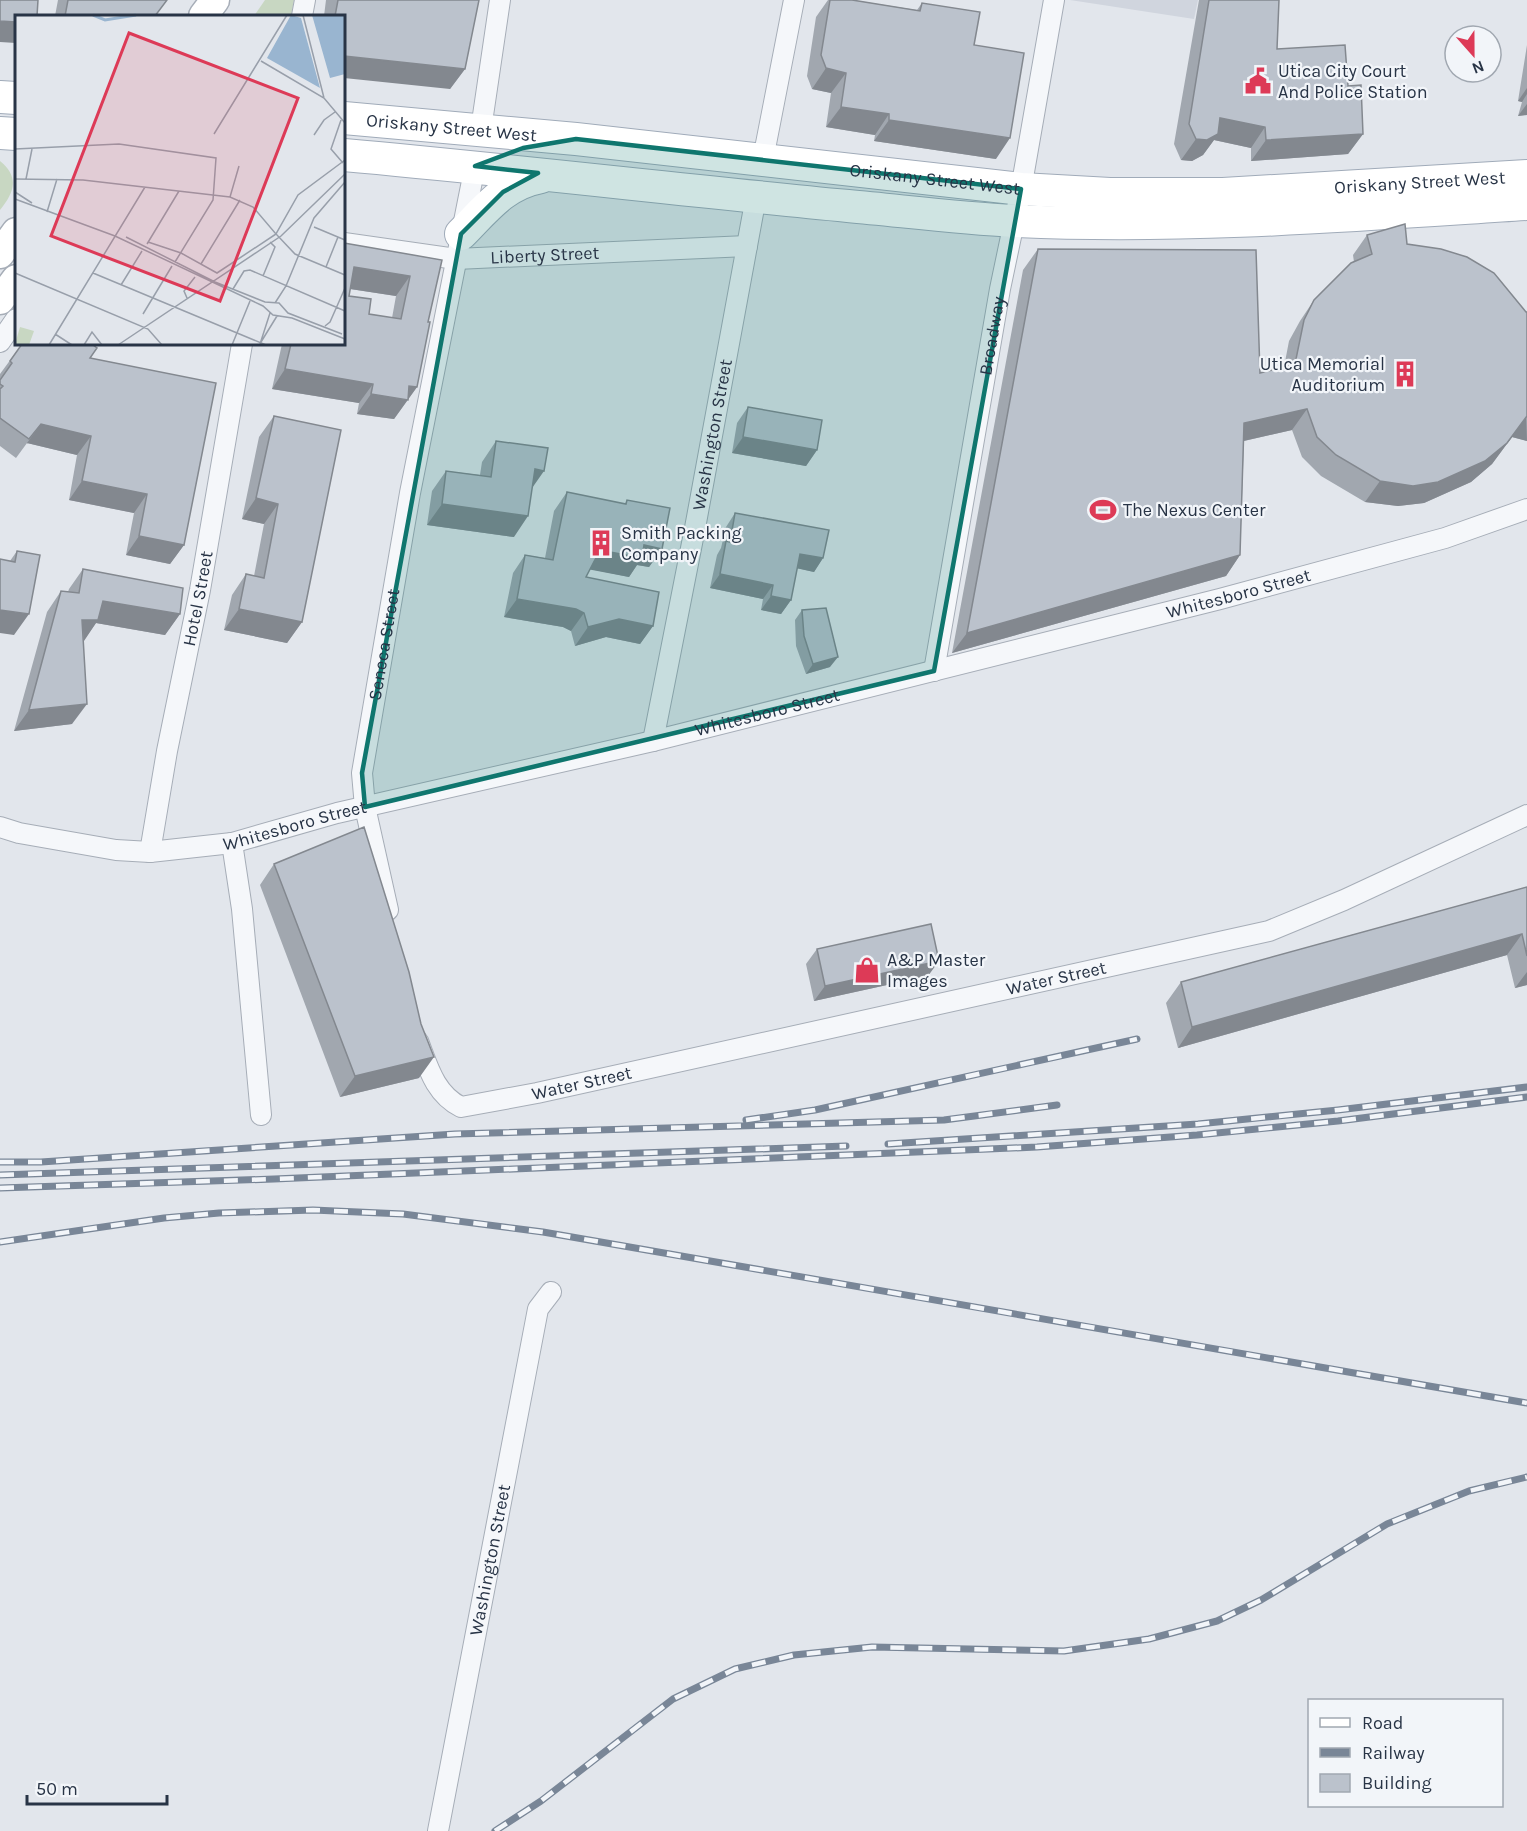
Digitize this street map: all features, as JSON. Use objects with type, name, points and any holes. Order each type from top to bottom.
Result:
[{"type":"main road","points":[[204,15],[214,0]]},
{"type":"main road","points":[[0,97],[15,98]]},
{"type":"main road","name":"Oriskany Street West","points":[[345,118],[481,129],[1021,189],[1189,196],[1527,176]]},
{"type":"main road","points":[[0,133],[15,134]]},
{"type":"main road","points":[[475,166],[523,148],[576,139]]},
{"type":"main road","name":"Oriskany Street West","points":[[345,155],[475,166],[756,197],[1014,221],[1173,222],[1278,219],[1527,204]]},
{"type":"main road","points":[[459,246],[503,192],[524,180],[552,175]]},
{"type":"main road","points":[[0,254],[15,233]]},
{"type":"main road","points":[[0,300],[15,280]]},
{"type":"street","points":[[302,15],[304,0]]},
{"type":"street","points":[[481,129],[500,0]]},
{"type":"street","points":[[763,159],[794,0]]},
{"type":"street","name":"Broadway","points":[[934,671],[1000,289],[1021,189],[1054,0]]},
{"type":"street","name":"Seneca Street","points":[[392,929],[364,807],[362,773],[410,493],[475,166]]},
{"type":"street","name":"Washington Street","points":[[653,741],[756,197]]},
{"type":"street","name":"Liberty Street","points":[[345,243],[459,246],[747,246]]},
{"type":"street","points":[[0,342],[15,320]]},
{"type":"street","name":"Hotel Street","points":[[150,852],[166,751],[200,590],[242,345]]},
{"type":"street","name":"Whitesboro Street","points":[[0,827],[19,833],[116,850],[150,852],[232,843],[364,807],[653,741],[1228,597],[1445,538],[1527,509]]},
{"type":"street","name":"Water Street","points":[[413,1018],[418,1041],[433,1081],[452,1102],[461,1107],[537,1093],[1269,931],[1344,900],[1527,815]]},
{"type":"street","points":[[232,843],[242,909],[261,1115]]},
{"type":"street","name":"Washington Street","points":[[438,1831],[538,1309],[551,1292]]},
{"type":"highlighted area","points":[[576,139],[1021,189],[934,671],[365,807],[362,773],[461,234],[503,192],[538,173],[475,166],[523,148]]},
{"type":"shaded area","points":[[1070,0],[1198,0],[1194,19]]},
{"type":"green space","points":[[265,0],[294,0],[291,15],[255,15]]},
{"type":"green space","points":[[0,161],[10,173],[13,185],[9,197],[0,210]]},
{"type":"building","points":[[0,0],[38,0],[37,15],[15,15],[15,22],[0,21]]},
{"type":"building","points":[[68,0],[167,0],[156,15],[65,15]]},
{"type":"building","points":[[338,0],[479,0],[465,69],[345,56],[345,15],[335,15]]},
{"type":"building","points":[[830,0],[852,0],[920,11],[922,3],[980,12],[974,45],[1024,53],[1010,138],[889,120],[889,114],[841,107],[846,73],[826,68],[821,55]]},
{"type":"building","name":"Utica City Court And Police Station","points":[[1209,0],[1279,0],[1277,49],[1345,45],[1348,86],[1361,85],[1363,134],[1266,140],[1265,127],[1220,118],[1218,134],[1207,140],[1196,139],[1189,124]]},
{"type":"building","points":[[1405,224],[1407,244],[1441,249],[1467,257],[1494,273],[1527,312],[1527,416],[1507,443],[1485,461],[1438,482],[1413,486],[1380,481],[1336,455],[1317,437],[1307,409],[1244,423],[1240,555],[967,633],[1038,249],[1256,250],[1260,373],[1295,364],[1304,320],[1314,300],[1351,263],[1372,254],[1367,235]]},
{"type":"building","points":[[345,243],[442,260],[417,387],[409,386],[408,400],[371,394],[373,384],[285,369],[291,345],[345,345]],"holes":[[[354,267],[410,276],[401,319],[369,314],[371,299],[349,296]]]},
{"type":"building","points":[[21,345],[93,345],[97,348],[90,358],[216,383],[184,545],[139,536],[147,494],[82,481],[91,436],[41,424],[29,439],[0,418],[0,389],[3,386],[0,380],[12,363],[10,361]]},
{"type":"building","points":[[748,407],[822,420],[817,450],[743,437]]},
{"type":"building","points":[[274,416],[341,430],[302,622],[239,609],[246,574],[264,578],[278,504],[256,498]]},
{"type":"building","points":[[496,441],[548,448],[544,471],[535,469],[528,516],[442,504],[446,471],[491,477]]},
{"type":"building","points":[[567,492],[626,504],[627,500],[670,508],[662,549],[644,545],[642,558],[600,550],[586,577],[659,592],[653,626],[619,619],[588,627],[584,613],[576,609],[517,599],[525,555],[553,560]]},
{"type":"building","points":[[735,513],[829,530],[823,558],[800,554],[791,600],[771,596],[773,585],[720,574],[726,541],[730,542]]},
{"type":"building","points":[[17,551],[40,555],[29,614],[0,610],[0,559],[15,562]]},
{"type":"building","points":[[83,569],[183,588],[180,614],[103,601],[98,620],[82,620],[87,704],[29,710],[61,591],[79,593]]},
{"type":"building","points":[[826,608],[838,657],[813,664],[804,636],[802,610]]},
{"type":"building","points":[[364,827],[409,972],[421,1024],[434,1057],[355,1076],[274,864]]},
{"type":"building","points":[[1527,887],[1527,956],[1522,934],[1192,1027],[1181,982]]},
{"type":"building","points":[[931,924],[939,961],[825,986],[817,949]]},
{"type":"railway","points":[[746,1120],[815,1110],[1137,1039]]},
{"type":"railway","points":[[888,1144],[1198,1124],[1527,1087]]},
{"type":"railway","points":[[0,1188],[274,1179],[1037,1147],[1197,1135],[1338,1121],[1527,1097]]},
{"type":"railway","points":[[0,1162],[41,1162],[455,1134],[944,1120],[1057,1105]]},
{"type":"railway","points":[[0,1175],[846,1146]]},
{"type":"railway","points":[[0,1242],[164,1218],[219,1213],[313,1210],[403,1214],[543,1232],[1527,1403]]},
{"type":"railway","points":[[495,1831],[541,1801],[673,1699],[735,1669],[794,1655],[872,1647],[1064,1651],[1149,1639],[1217,1621],[1261,1600],[1387,1524],[1469,1491],[1527,1477]]},
{"type":"place","name":"Utica City Court And Police Station","points":[[1258,81]]},
{"type":"place","name":"Utica Memorial Auditorium","points":[[1405,374]]},
{"type":"place","name":"The Nexus Center","points":[[1103,510]]},
{"type":"place","name":"Smith Packing Company","points":[[601,543]]},
{"type":"place","name":"A&P Master Images","points":[[867,970]]}]
